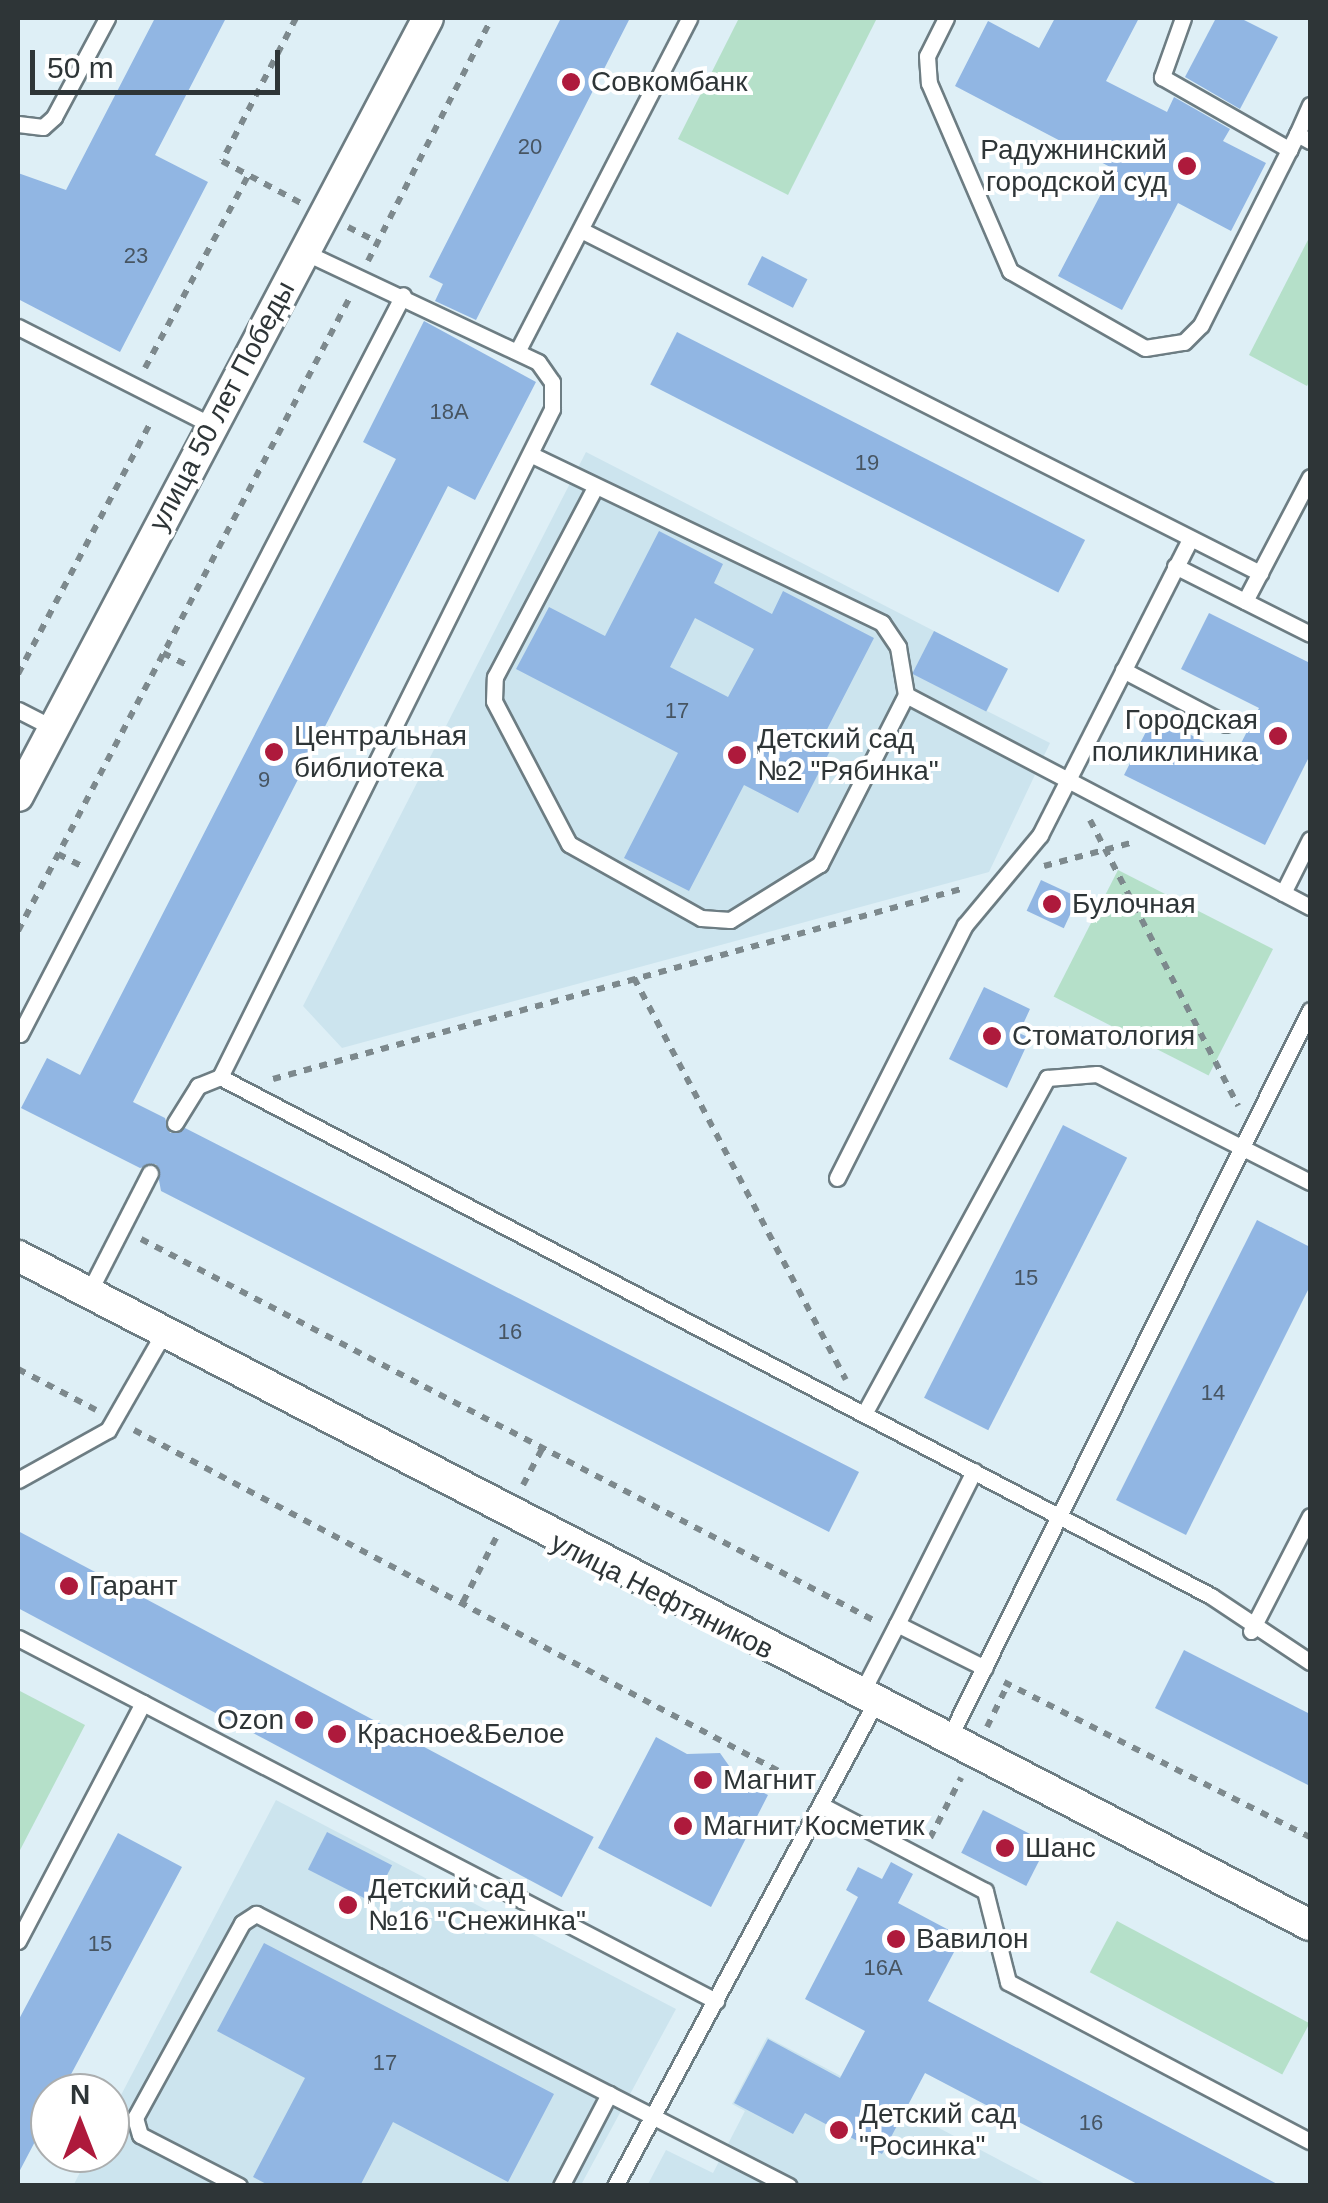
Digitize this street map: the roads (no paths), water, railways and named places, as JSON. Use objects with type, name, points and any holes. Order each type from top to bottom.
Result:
[{"type":"street","name":"улица 50 лет Победы","points":[[18,796],[428,18]]},
{"type":"street","name":"улица Нефтяников","points":[[18,1256],[866,1702],[1310,1925]]},
{"type":"lane","points":[[18,124],[43,127],[54,117],[107,18]]},
{"type":"lane","points":[[518,350],[689,18]]},
{"type":"lane","points":[[946,18],[927,56],[929,83],[1010,271],[1145,348],[1184,342],[1201,325],[1290,150],[1304,138],[1310,105]]},
{"type":"lane","points":[[1183,18],[1162,77],[1290,150]]},
{"type":"lane","points":[[581,230],[1260,573]]},
{"type":"lane","points":[[176,1123],[198,1086],[220,1077],[532,455],[552,382],[518,350],[304,252]]},
{"type":"lane","points":[[20,1034],[404,295]]},
{"type":"lane","points":[[18,327],[211,425]]},
{"type":"lane","points":[[532,455],[594,489],[660,510],[882,623],[898,647],[906,695],[812,874],[730,920],[701,918],[581,855],[492,690],[594,489]]},
{"type":"lane","points":[[1245,602],[1310,477]]},
{"type":"lane","points":[[838,1178],[965,925],[1071,785],[1190,538]]},
{"type":"lane","points":[[1175,566],[1310,634]]},
{"type":"lane","points":[[1124,670],[1226,724]]},
{"type":"lane","points":[[906,695],[1071,785],[1310,907]]},
{"type":"lane","points":[[18,710],[53,728]]},
{"type":"lane","points":[[1283,893],[1310,839]]},
{"type":"lane","points":[[947,1742],[1310,1010]]},
{"type":"lane","points":[[864,1414],[1047,1078],[1096,1074],[1310,1182]]},
{"type":"lane","points":[[220,1077],[1211,1596],[1252,1631],[1310,1662]]},
{"type":"lane","points":[[88,1294],[150,1174]]},
{"type":"lane","points":[[18,1480],[82,1451],[116,1420],[163,1334]]},
{"type":"lane","points":[[615,2186],[821,1805],[896,1627],[974,1471]]},
{"type":"lane","points":[[1252,1631],[1310,1516]]},
{"type":"lane","points":[[896,1627],[984,1670]]},
{"type":"lane","points":[[18,1638],[716,2001]]},
{"type":"lane","points":[[18,1941],[143,1703]]},
{"type":"lane","points":[[821,1805],[986,1891],[1008,1982],[1310,2141]]},
{"type":"lane","points":[[239,2186],[140,2135],[134,2118],[242,1923],[256,1914],[788,2186]]},
{"type":"lane","points":[[561,2186],[609,2094]]},
{"type":"place","name":"Совкомбанк","points":[[571,82]]},
{"type":"place","name":"Радужнинский городской суд","points":[[1187,166]]},
{"type":"place","name":"Городская поликлиника","points":[[1278,736]]},
{"type":"place","name":"Центральная библиотека","points":[[274,752]]},
{"type":"place","name":"Детский сад №2 \"Рябинка\"","points":[[737,755]]},
{"type":"place","name":"Булочная","points":[[1052,904]]},
{"type":"place","name":"Стоматология","points":[[992,1036]]},
{"type":"place","name":"Гарант","points":[[69,1586]]},
{"type":"place","name":"Ozon","points":[[304,1720]]},
{"type":"place","name":"Красное&Белое","points":[[337,1734]]},
{"type":"place","name":"Магнит","points":[[703,1780]]},
{"type":"place","name":"Магнит Косметик","points":[[683,1826]]},
{"type":"place","name":"Шанс","points":[[1005,1848]]},
{"type":"place","name":"Детский сад №16 \"Снежинка\"","points":[[348,1905]]},
{"type":"place","name":"Вавилон","points":[[896,1939]]},
{"type":"place","name":"Детский сад \"Росинка\"","points":[[839,2130]]}]
